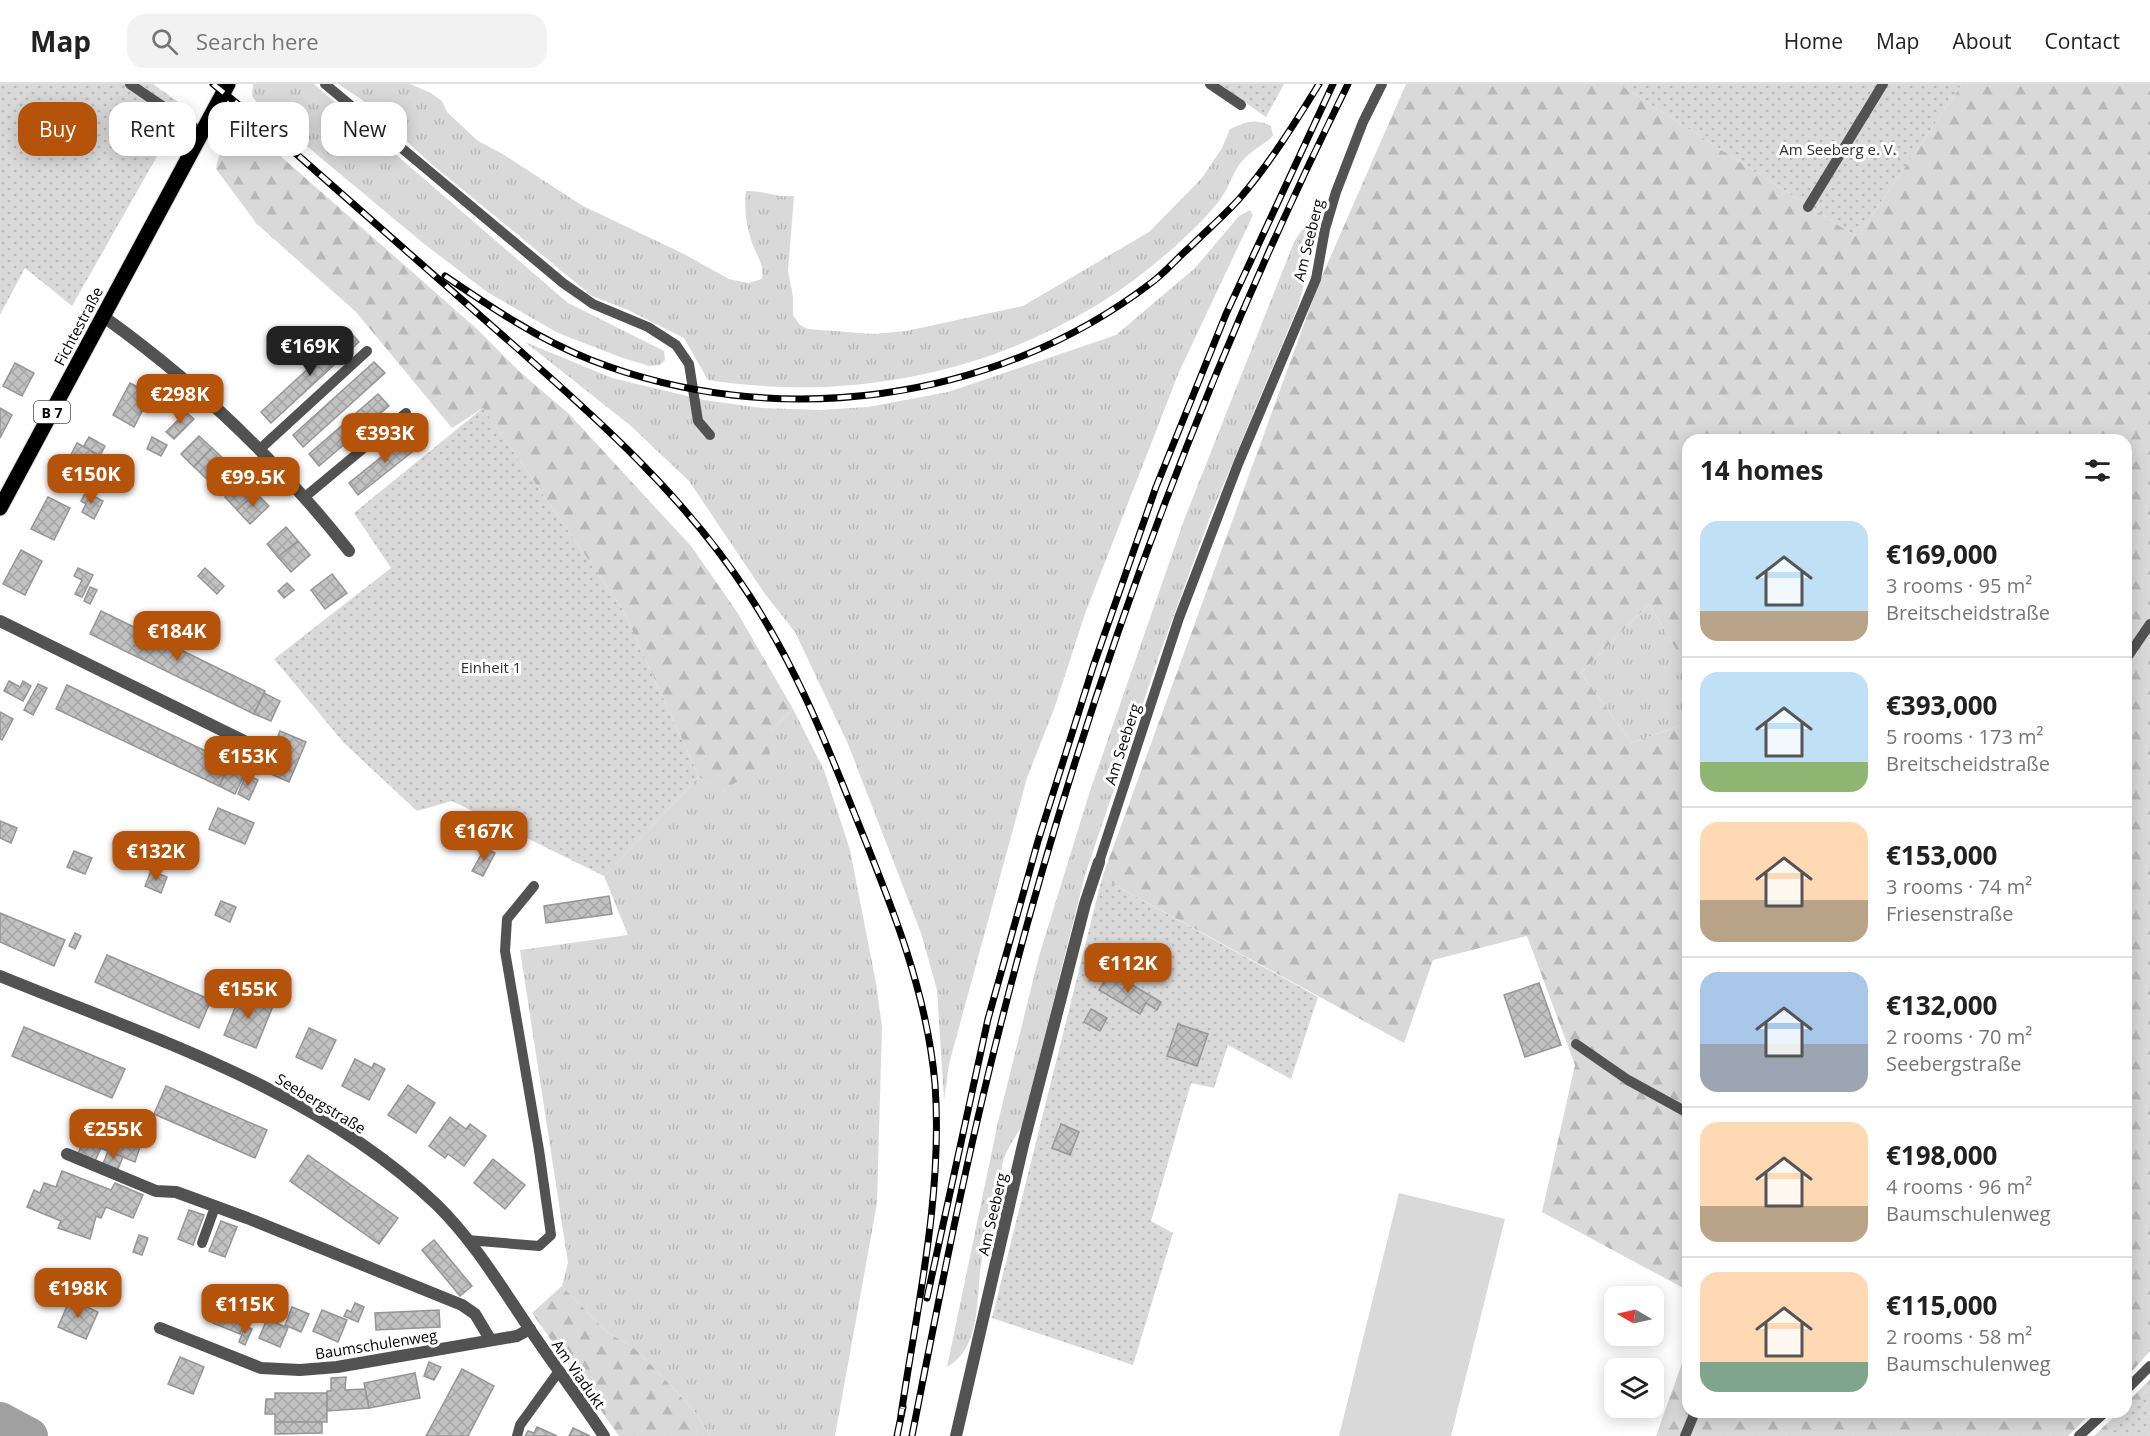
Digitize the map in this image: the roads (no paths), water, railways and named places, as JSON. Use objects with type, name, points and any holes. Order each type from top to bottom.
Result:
[{"type":"main road","name":"B 7","points":[[202,132],[228,84]]},
{"type":"main road","name":"Fichtestraße","points":[[0,508],[202,132]]},
{"type":"street","points":[[104,317],[182,378],[260,449],[306,496],[349,551]]},
{"type":"street","points":[[0,621],[244,741]]},
{"type":"street","name":"Am Seeberg","points":[[956,1436],[1023,1145],[1085,904],[1099,862]]},
{"type":"street","name":"Seebergstraße","points":[[0,976],[204,1059],[288,1098],[363,1144],[437,1206],[467,1240],[530,1329]]},
{"type":"street","points":[[67,1154],[156,1191],[176,1192],[462,1305],[475,1314],[490,1340]]},
{"type":"street","name":"Baumschulenweg","points":[[160,1328],[261,1368],[300,1370],[337,1367],[517,1336],[530,1329]]},
{"type":"street","name":"Am Viadukt","points":[[530,1329],[604,1436]]},
{"type":"lane","points":[[130,84],[202,132]]},
{"type":"lane","points":[[325,84],[563,283],[593,304],[648,327],[676,345],[689,364],[698,421],[710,435]]},
{"type":"lane","points":[[1210,84],[1241,105]]},
{"type":"lane","name":"Am Seeberg","points":[[1099,862],[1179,618],[1238,464],[1316,279],[1325,229],[1335,192],[1363,122],[1382,84]]},
{"type":"lane","points":[[1808,207],[1883,84]]},
{"type":"lane","points":[[260,449],[367,351]]},
{"type":"lane","points":[[306,496],[406,413]]},
{"type":"lane","points":[[2132,650],[2150,624]]},
{"type":"lane","points":[[467,1240],[539,1246],[551,1235],[540,1150],[505,951],[507,919],[534,886]]},
{"type":"lane","points":[[1576,1044],[1628,1080],[1682,1110]]},
{"type":"lane","points":[[202,1243],[215,1207]]},
{"type":"lane","points":[[2132,1384],[2150,1365]]},
{"type":"lane","points":[[517,1436],[520,1425],[560,1371]]},
{"type":"lane","points":[[1685,1436],[1692,1418]]},
{"type":"lane","points":[[2079,1436],[2098,1418]]},
{"type":"waterway","points":[[0,1420],[30,1436]]},
{"type":"railway","points":[[213,84],[260,122],[528,358],[630,452],[693,520],[722,557],[749,595],[797,679],[823,736],[896,920],[925,1017],[931,1050],[936,1126],[932,1209],[901,1415]]},
{"type":"railway","points":[[445,276],[552,343],[591,360],[661,382],[734,395],[808,399],[881,394],[953,379],[1023,356],[1089,324],[1156,279],[1222,217],[1251,185],[1319,84]]},
{"type":"railway","points":[[927,1298],[988,1019],[1038,841],[1093,667],[1156,487],[1226,314],[1333,84]]},
{"type":"railway","points":[[912,1436],[988,1074],[1033,902],[1069,782],[1150,544],[1195,427],[1243,311],[1348,84]]},
{"type":"railway","points":[[897,1436],[903,1407]]},
{"type":"park label","name":"Am Seeberg e. V.","points":[[1838,149]]},
{"type":"park label","name":"Einheit 1","points":[[491,667]]}]
